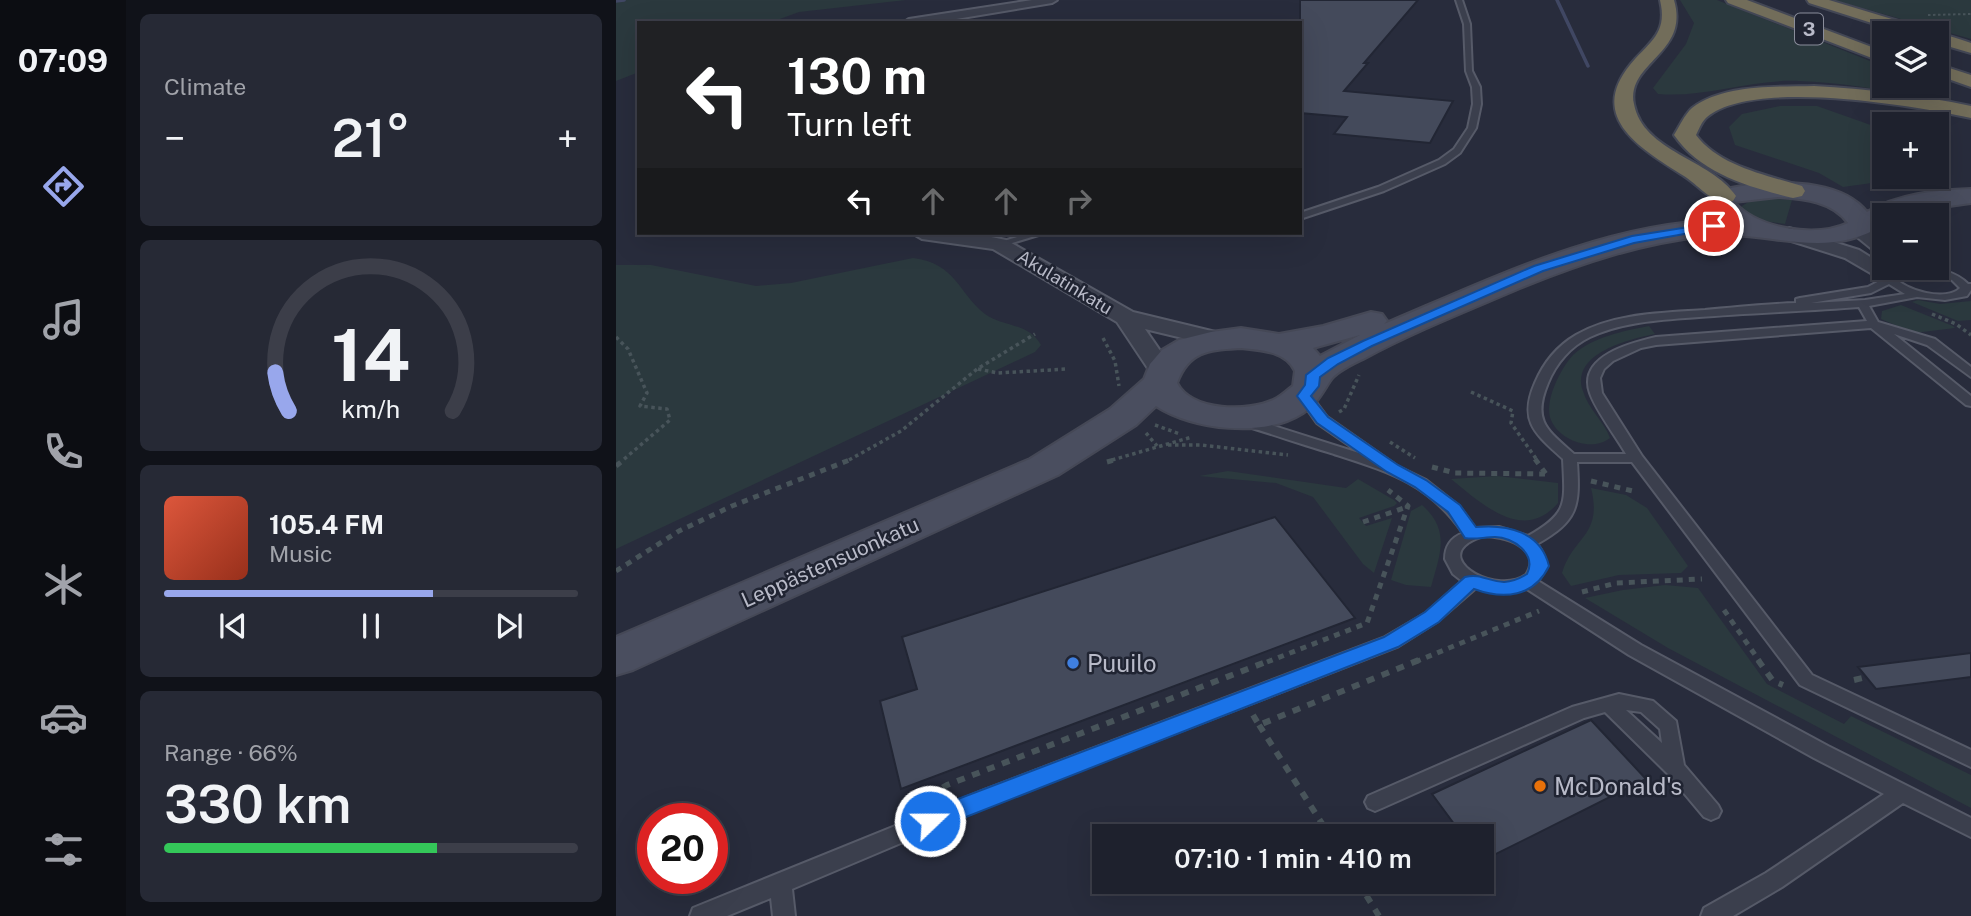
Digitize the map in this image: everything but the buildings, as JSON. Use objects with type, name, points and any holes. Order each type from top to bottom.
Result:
[{"type":"highway","points":[[1667,0],[1670,7],[1668,28],[1663,41],[1626,83],[1624,109],[1630,122],[1654,148],[1713,183],[1722,200]]},
{"type":"highway","name":"3","points":[[1733,0],[1872,53]]},
{"type":"highway","points":[[1755,0],[1872,45]]},
{"type":"highway","points":[[1814,0],[1881,21]]},
{"type":"highway","name":"3","points":[[1794,5],[1872,32]]},
{"type":"highway","points":[[1949,42],[1971,48]]},
{"type":"highway","points":[[1949,59],[1971,67]]},
{"type":"highway","points":[[1949,73],[1971,81]]},
{"type":"highway","points":[[1949,82],[1971,90]]},
{"type":"highway","points":[[1793,191],[1733,170],[1695,150],[1685,135],[1690,121],[1704,109],[1716,104],[1746,96],[1788,93],[1892,97],[1971,112]]},
{"type":"main road","points":[[1279,344],[1358,326],[1492,270],[1569,243],[1676,218],[1754,190],[1819,195],[1878,195],[1971,187]]},
{"type":"main road","points":[[1819,195],[1851,208],[1858,214],[1860,226]]},
{"type":"main road","points":[[1161,377],[1163,393],[1172,402],[1199,415],[1237,419],[1276,412],[1333,361],[1539,269],[1579,254],[1693,228],[1753,227],[1788,234],[1831,236],[1860,226],[1903,205],[1971,196]]},
{"type":"main road","points":[[1722,200],[1727,214],[1753,227]]},
{"type":"main road","name":"Leppästensuonkatu","points":[[616,657],[1044,467],[1123,417],[1161,377],[1170,360],[1184,350],[1220,340],[1261,340],[1279,344]]},
{"type":"main road","points":[[1279,344],[1303,357],[1311,365],[1309,385]]},
{"type":"main road","name":"Leppästensuonkatu","points":[[1044,467],[1076,459],[1138,431],[1199,415]]},
{"type":"street","points":[[921,21],[1052,0]]},
{"type":"street","points":[[1860,226],[1872,238]]},
{"type":"street","points":[[1788,234],[1852,254],[1872,264]]},
{"type":"street","name":"Akulatinkatu","points":[[942,235],[999,244],[1125,317],[1220,340]]},
{"type":"street","name":"Akulatinkatu","points":[[1125,317],[1161,377]]},
{"type":"lane","points":[[1302,215],[1381,189],[1442,162],[1457,151],[1472,128],[1477,104],[1476,87],[1469,71],[1467,24],[1459,0]]},
{"type":"lane","points":[[999,244],[1033,235]]},
{"type":"lane","points":[[1895,280],[1900,288],[1918,294],[1953,297],[1964,294],[1969,284],[1949,276]]},
{"type":"lane","points":[[1777,307],[1808,299],[1871,290],[1884,280]]},
{"type":"lane","points":[[1527,543],[1559,526],[1573,502],[1570,458],[1537,427],[1532,405],[1545,375],[1560,352],[1585,335],[1614,324],[1653,317],[1777,307],[1863,305],[1918,294]]},
{"type":"lane","points":[[1863,305],[1874,324],[1971,402]]},
{"type":"lane","points":[[1971,373],[1931,342],[1874,324],[1656,341],[1637,345],[1609,358],[1599,367],[1594,379],[1596,393],[1636,457],[1806,680],[1971,760]]},
{"type":"lane","points":[[1309,385],[1322,420],[1392,469],[1420,483],[1454,509],[1472,534]]},
{"type":"lane","points":[[1237,419],[1392,469]]},
{"type":"lane","points":[[1570,458],[1636,457]]},
{"type":"lane","points":[[1496,531],[1527,543],[1537,554],[1540,566],[1534,578],[1506,589],[1472,582],[1459,572],[1452,562],[1452,551],[1457,541],[1472,534],[1496,531]]},
{"type":"lane","points":[[701,916],[930,821],[1391,642],[1432,617],[1472,582]]},
{"type":"lane","points":[[1528,582],[1635,650],[1971,828]]},
{"type":"lane","points":[[1375,802],[1579,712],[1619,701],[1646,706],[1669,726],[1675,768]]},
{"type":"lane","points":[[1608,704],[1675,768],[1711,811]]},
{"type":"lane","points":[[1712,916],[1774,880],[1902,793]]},
{"type":"lane","points":[[780,881],[784,916]]},
{"type":"path","points":[[616,571],[679,531],[732,506],[841,465],[901,431],[978,369],[1035,334]]},
{"type":"path","points":[[616,337],[628,349],[647,393],[640,406],[667,410],[670,420],[616,466]]},
{"type":"path","points":[[1103,338],[1115,360],[1118,385]]},
{"type":"path","points":[[978,369],[999,373],[1067,369]]},
{"type":"path","points":[[1471,392],[1513,411],[1511,423],[1546,474]]},
{"type":"path","points":[[1344,409],[1353,416]]},
{"type":"path","points":[[1383,438],[1421,461]]},
{"type":"path","points":[[1157,446],[1200,445],[1288,455]]},
{"type":"path","points":[[1428,465],[1455,473],[1546,474],[1643,493]]},
{"type":"path","points":[[1381,487],[1408,506]]},
{"type":"path","points":[[1363,522],[1408,506]]},
{"type":"path","points":[[930,821],[923,800],[947,785],[1367,623],[1378,598],[1394,540],[1408,506]]},
{"type":"path","points":[[1695,569],[1710,591]]},
{"type":"path","points":[[1259,725],[1580,592],[1616,583],[1702,579]]},
{"type":"path","points":[[1718,602],[1773,681],[1793,691]]},
{"type":"path","points":[[1229,677],[1322,824]]},
{"type":"path","points":[[1834,693],[1843,682],[1867,677]]},
{"type":"path","points":[[1365,894],[1379,916]]},
{"type":"shaded area","points":[[616,0],[906,0],[799,12],[774,21],[637,21],[637,73],[616,81]]},
{"type":"shaded area","points":[[1680,0],[1717,0],[1872,62],[1872,89],[1829,83],[1781,81],[1676,95],[1658,94],[1653,88],[1686,44],[1694,23]]},
{"type":"shaded area","points":[[1834,0],[1971,0],[1971,39],[1949,33],[1949,21],[1908,21]]},
{"type":"shaded area","points":[[1780,106],[1817,106],[1872,125],[1872,183],[1843,187],[1819,173],[1735,145],[1729,127],[1742,114]]},
{"type":"shaded area","points":[[1765,198],[1792,200],[1785,224],[1749,219],[1741,212],[1742,206],[1750,201]]},
{"type":"shaded area","points":[[913,258],[927,261],[948,272],[985,314],[1023,329],[1041,345],[1035,352],[616,549],[616,265],[651,265],[756,286],[791,283]]},
{"type":"shaded area","points":[[1918,300],[1940,304],[1971,301],[1971,320],[1958,321],[1912,302]]},
{"type":"shaded area","points":[[1901,305],[1955,328],[1914,333],[1881,319],[1882,311]]},
{"type":"shaded area","points":[[1649,326],[1655,334],[1605,350],[1585,367],[1581,378],[1585,397],[1610,438],[1603,442],[1586,444],[1561,434],[1551,420],[1549,404],[1554,386],[1568,361],[1581,349],[1599,339]]},
{"type":"shaded area","points":[[1228,471],[1346,488],[1358,479],[1394,500],[1397,503],[1394,506],[1359,518],[1366,526],[1392,518],[1374,573],[1363,564],[1313,497],[1276,483],[1199,476]]},
{"type":"shaded area","points":[[1497,476],[1558,483],[1558,503],[1545,515],[1531,520],[1517,520],[1489,508],[1451,479]]},
{"type":"shaded area","points":[[1591,488],[1626,495],[1647,508],[1688,566],[1681,573],[1619,575],[1571,586],[1562,573],[1590,526],[1594,504]]},
{"type":"shaded area","points":[[1422,505],[1437,524],[1441,543],[1431,587],[1406,585],[1391,580],[1411,511]]},
{"type":"shaded area","points":[[1665,585],[1698,588],[1767,684],[1844,724],[1851,716],[1971,775],[1971,808],[1668,648],[1585,598]]},
{"type":"waterway","points":[[616,1],[624,0]]},
{"type":"waterway","points":[[1557,0],[1588,66]]},
{"type":"place","name":"Puuilo","points":[[1073,663]]},
{"type":"place","name":"McDonald's","points":[[1540,786]]},
{"type":"route","points":[[930,821],[1391,642],[1432,617],[1472,582],[1506,589],[1522,585],[1534,578],[1540,566],[1537,554],[1527,543],[1496,531],[1472,534],[1454,509],[1420,483],[1392,469],[1322,420],[1304,396],[1312,386],[1314,375],[1333,361],[1368,344],[1579,254],[1632,240],[1714,226]]}]
